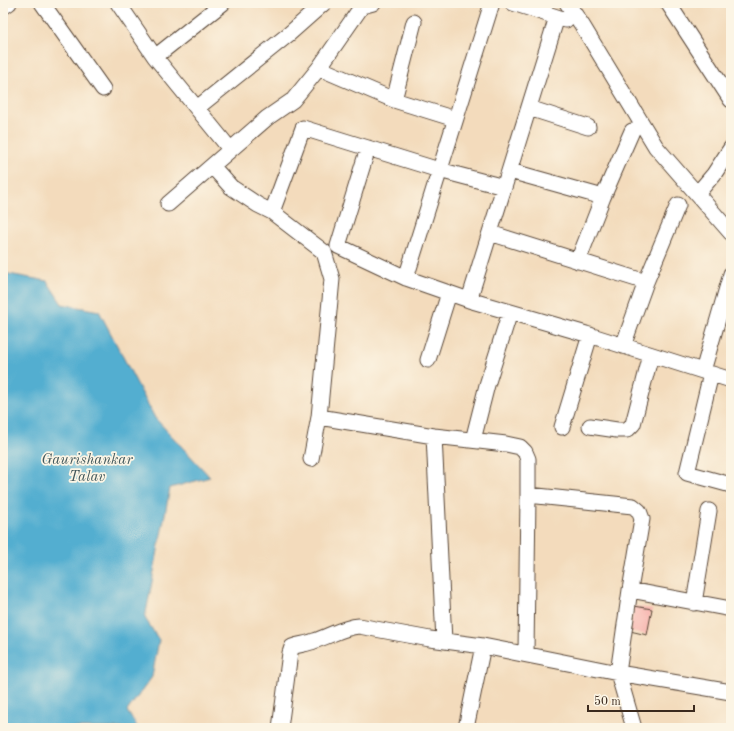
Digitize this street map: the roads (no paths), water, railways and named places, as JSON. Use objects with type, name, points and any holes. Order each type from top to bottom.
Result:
[{"type":"street","points":[[3,7],[9,3]]},
{"type":"street","points":[[42,3],[103,89]]},
{"type":"street","points":[[155,57],[224,3]]},
{"type":"street","points":[[197,108],[289,34],[324,3]]},
{"type":"street","points":[[406,278],[492,3]]},
{"type":"street","points":[[513,3],[582,25]]},
{"type":"street","points":[[568,3],[656,147],[731,233]]},
{"type":"street","points":[[668,3],[731,100]]},
{"type":"street","points":[[121,4],[155,57],[230,149]]},
{"type":"street","points":[[168,204],[267,118],[293,100],[319,68],[365,4]]},
{"type":"street","points":[[469,300],[557,17]]},
{"type":"street","points":[[394,100],[414,22]]},
{"type":"street","points":[[319,68],[394,100],[455,120]]},
{"type":"street","points":[[529,108],[588,127]]},
{"type":"street","points":[[272,212],[303,128],[439,170],[504,187]]},
{"type":"street","points":[[578,261],[632,131]]},
{"type":"street","points":[[368,148],[338,246],[406,278],[469,300],[590,335],[731,380]]},
{"type":"street","points":[[697,194],[714,174],[731,148]]},
{"type":"street","points":[[212,166],[231,187],[258,205],[272,212],[324,252],[332,279],[319,417],[311,459]]},
{"type":"street","points":[[510,171],[603,198]]},
{"type":"street","points":[[623,346],[646,282],[678,205]]},
{"type":"street","points":[[490,233],[646,282]]},
{"type":"street","points":[[731,274],[707,372],[687,473],[731,485]]},
{"type":"street","points":[[428,360],[449,293]]},
{"type":"street","points":[[473,440],[487,385],[510,312]]},
{"type":"street","points":[[562,427],[590,335]]},
{"type":"street","points":[[590,426],[628,430],[633,424],[651,355]]},
{"type":"street","points":[[319,417],[434,436],[506,444],[520,447],[525,452],[528,459],[526,654]]},
{"type":"street","points":[[434,436],[444,641]]},
{"type":"street","points":[[528,495],[633,506],[639,511],[642,519],[618,672],[634,728]]},
{"type":"street","points":[[694,603],[709,511]]},
{"type":"street","points":[[630,590],[731,609]]},
{"type":"street","points":[[280,728],[292,647],[313,642],[332,635],[344,628],[360,626],[444,641],[482,646],[731,692]]},
{"type":"street","points":[[466,728],[482,646]]},
{"type":"water","name":"Gaurishankar Talav","points":[[3,273],[47,281],[62,304],[99,311],[155,418],[210,477],[170,488],[145,618],[159,640],[152,677],[127,711],[138,728],[3,728]]}]
